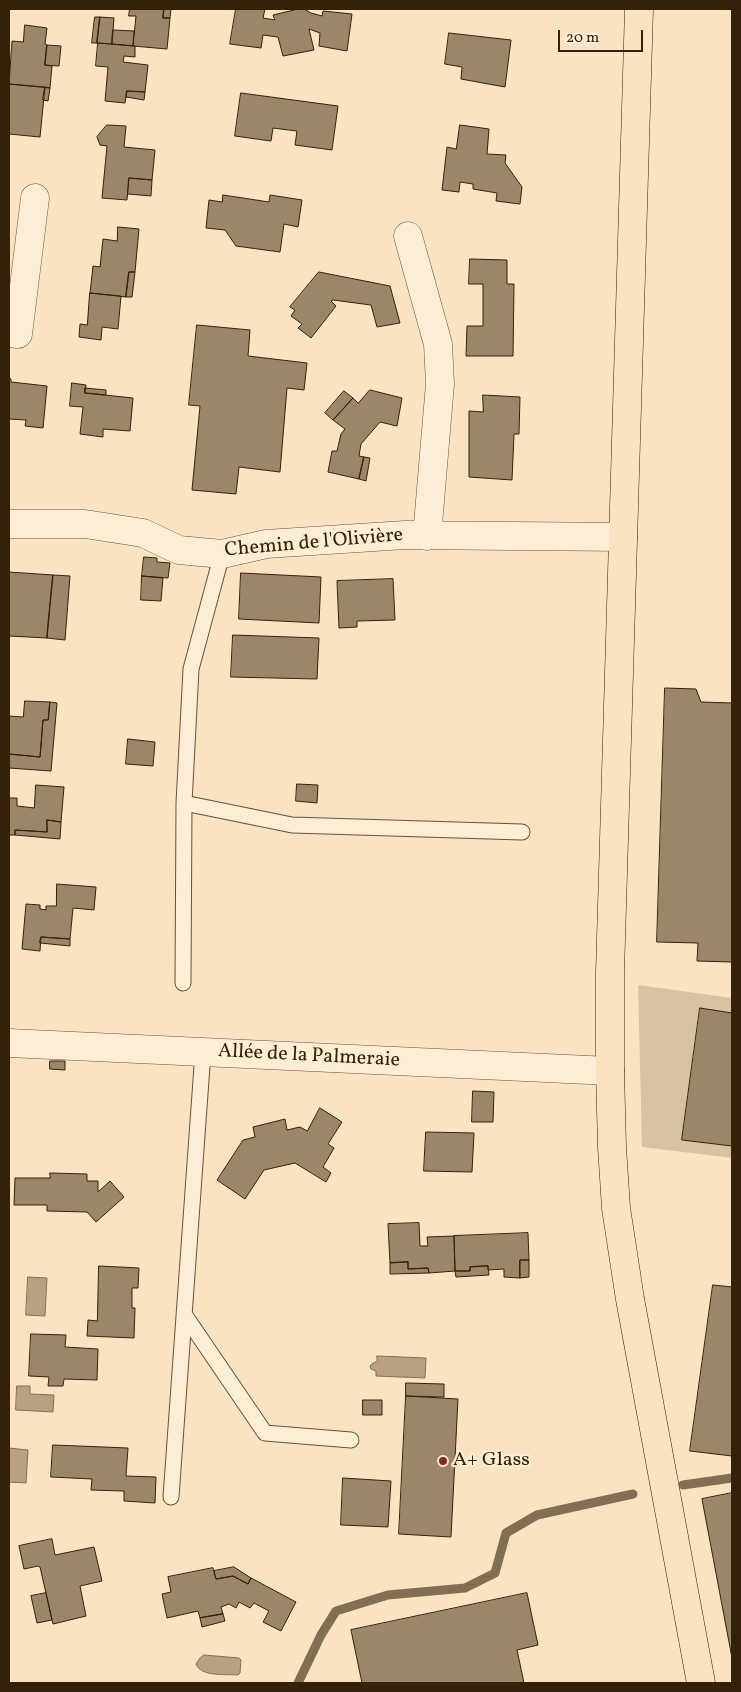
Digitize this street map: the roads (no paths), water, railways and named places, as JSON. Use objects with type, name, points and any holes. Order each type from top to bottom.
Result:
[{"type":"main road","points":[[638,9],[611,962],[610,1071],[612,1148],[615,1200],[631,1309],[701,1683]]},
{"type":"street","points":[[9,333],[18,334],[35,198]]},
{"type":"street","points":[[408,236],[438,344],[440,362],[440,384],[426,536]]},
{"type":"street","name":"Chemin de l'Olivière","points":[[9,524],[85,524],[143,533],[180,550],[222,554],[266,544],[405,535],[623,537]]},
{"type":"street","name":"Allée de la Palmeraie","points":[[9,1043],[610,1071]]},
{"type":"lane","points":[[183,983],[184,802],[190,670],[222,554]]},
{"type":"lane","points":[[184,802],[292,825],[522,832]]},
{"type":"lane","points":[[171,1497],[202,1052]]},
{"type":"lane","points":[[184,1314],[265,1433],[352,1440]]},
{"type":"waterway","points":[[683,1485],[732,1478]]},
{"type":"waterway","points":[[298,1683],[321,1635],[336,1611],[388,1595],[465,1588],[495,1573],[506,1533],[537,1515],[633,1494]]},
{"type":"place","name":"A+ Glass","points":[[443,1461]]}]
